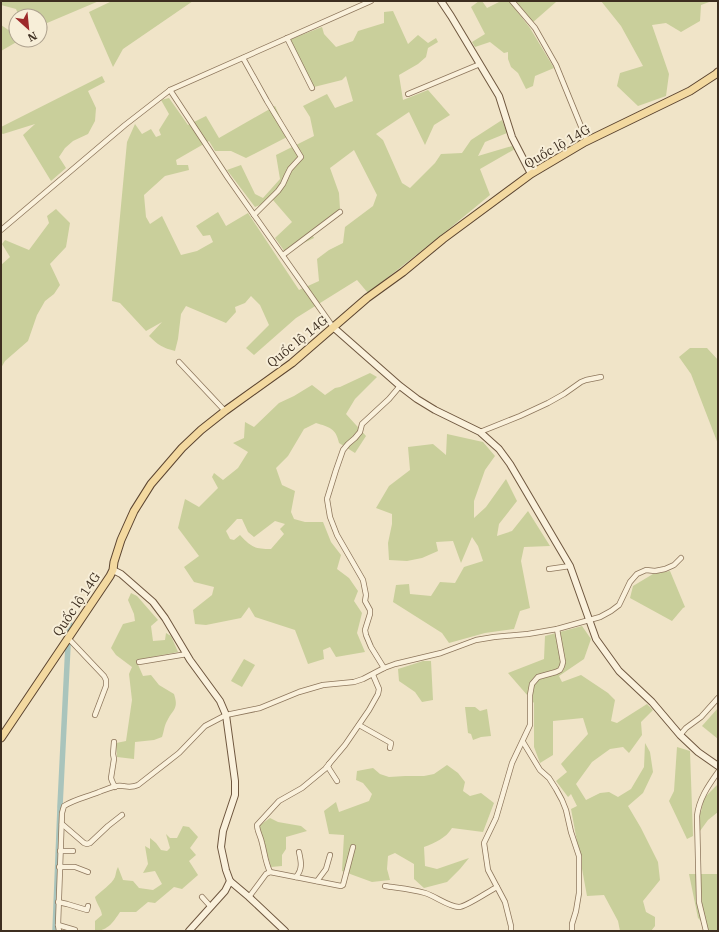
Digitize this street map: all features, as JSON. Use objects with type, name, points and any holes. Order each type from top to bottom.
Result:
[{"type":"main road","name":"Quốc lộ 14G","points":[[1,738],[110,576],[121,540],[134,511],[151,484],[182,448],[201,430],[292,363],[367,298],[443,239],[531,174],[587,141],[690,91],[718,72]]},
{"type":"street","points":[[1,230],[125,125],[170,90],[371,1]]},
{"type":"street","points":[[441,1],[499,96],[512,136],[531,174]]},
{"type":"street","points":[[512,1],[535,28],[556,65],[587,141]]},
{"type":"street","points":[[287,38],[312,88]]},
{"type":"street","points":[[243,58],[301,157],[290,169],[278,191],[254,215]]},
{"type":"street","points":[[408,94],[480,64]]},
{"type":"street","points":[[170,90],[228,178],[333,327],[400,386],[435,410],[480,432],[499,449],[510,464],[570,566],[596,639],[619,671],[652,702],[680,735],[698,752],[718,766]]},
{"type":"street","points":[[283,255],[340,212]]},
{"type":"street","points":[[179,362],[225,411]]},
{"type":"street","points":[[480,432],[548,403],[586,380],[601,377]]},
{"type":"street","points":[[384,668],[371,647],[366,635],[365,630],[369,620],[370,610],[365,601],[366,595],[363,580],[337,535],[330,517],[327,499],[343,450],[356,438],[360,432],[362,424],[400,386]]},
{"type":"street","points":[[59,931],[59,867],[62,813],[64,806],[82,797],[115,787],[132,787],[138,785],[179,753],[205,726],[226,715],[260,708],[299,692],[323,685],[354,682],[401,662],[442,653],[476,640],[528,634],[600,617],[612,611],[619,605],[630,582],[637,574],[646,570],[655,571],[665,569],[674,565],[682,558]]},
{"type":"street","points":[[549,569],[570,566]]},
{"type":"street","points":[[113,570],[121,574],[153,602],[220,701],[226,715],[235,781],[235,795],[223,831],[221,847],[226,870],[230,881],[285,931]]},
{"type":"street","points":[[511,931],[512,926],[505,902],[488,870],[484,843],[496,818],[512,762],[530,725],[530,695],[532,684],[538,677],[556,672],[560,670],[562,666],[557,628]]},
{"type":"street","points":[[68,638],[104,676],[106,680],[106,686],[95,715]]},
{"type":"street","points":[[139,662],[187,654]]},
{"type":"street","points":[[270,872],[266,863],[257,825],[279,801],[302,788],[326,769],[345,745],[369,710],[379,692],[373,675]]},
{"type":"street","points":[[680,735],[686,728],[701,717],[718,698]]},
{"type":"street","points":[[359,725],[391,744],[390,748]]},
{"type":"street","points":[[114,742],[114,759],[111,778],[115,787]]},
{"type":"street","points":[[523,742],[540,770],[549,778],[562,800],[579,856],[579,893],[572,924],[572,931]]},
{"type":"street","points":[[329,764],[328,767],[337,781]]},
{"type":"street","points":[[706,931],[698,902],[696,820],[698,807],[708,785],[718,772]]},
{"type":"street","points":[[62,824],[87,844],[122,815]]},
{"type":"street","points":[[249,897],[266,874],[270,872],[341,886],[343,885],[353,847]]},
{"type":"street","points":[[60,851],[73,851]]},
{"type":"street","points":[[296,877],[301,869],[299,852]]},
{"type":"street","points":[[318,881],[326,869],[330,855]]},
{"type":"street","points":[[59,867],[75,867],[88,872]]},
{"type":"street","points":[[189,931],[211,907],[230,881]]},
{"type":"street","points":[[385,886],[425,893],[458,908],[497,887]]},
{"type":"street","points":[[202,897],[211,907]]},
{"type":"street","points":[[58,902],[86,910],[88,906]]},
{"type":"street","points":[[58,925],[75,930]]},
{"type":"green space","points":[[1,1],[99,1],[48,23],[48,8],[12,8],[1,5]]},
{"type":"green space","points":[[112,1],[193,1],[123,49],[113,67],[89,12]]},
{"type":"green space","points":[[479,1],[482,1],[487,8],[501,1],[509,1],[530,28],[554,68],[535,76],[533,86],[526,89],[518,73],[511,67],[508,59],[508,52],[504,53],[490,42],[475,47],[472,42],[485,34],[471,7]]},
{"type":"green space","points":[[515,1],[555,1],[556,2],[532,23]]},
{"type":"green space","points":[[601,1],[712,1],[701,5],[700,21],[681,32],[666,23],[652,25],[669,74],[666,96],[638,106],[617,86],[620,73],[643,66],[621,26]]},
{"type":"green space","points":[[393,11],[408,44],[418,35],[428,43],[436,38],[438,42],[428,48],[426,57],[418,64],[399,75],[403,100],[428,90],[450,115],[434,125],[425,145],[409,112],[376,134],[383,140],[402,183],[410,188],[435,163],[441,154],[462,153],[471,140],[502,120],[507,133],[485,142],[478,156],[512,146],[515,149],[480,169],[490,195],[368,293],[357,280],[296,318],[254,355],[246,348],[269,325],[260,305],[251,296],[245,303],[235,307],[236,312],[226,323],[186,306],[181,314],[175,351],[158,344],[149,336],[162,322],[146,331],[120,303],[112,301],[127,142],[135,124],[142,134],[151,129],[156,137],[161,135],[159,130],[169,114],[161,100],[169,98],[188,125],[206,116],[219,138],[275,106],[289,136],[246,158],[231,151],[215,151],[209,141],[176,160],[177,165],[188,165],[189,170],[165,176],[144,195],[146,217],[150,224],[162,216],[181,255],[197,251],[213,242],[210,235],[203,236],[196,226],[218,212],[226,226],[248,213],[299,290],[319,281],[317,259],[329,250],[343,243],[345,227],[373,206],[377,195],[354,150],[330,168],[339,193],[340,209],[311,232],[314,238],[285,252],[275,238],[292,222],[273,200],[255,207],[227,170],[241,165],[255,194],[263,198],[280,179],[276,155],[314,136],[310,117],[303,106],[327,94],[335,108],[353,101],[346,76],[342,80],[314,87],[286,41],[322,27],[324,34],[336,47],[353,41],[358,31],[384,23],[384,12]]},
{"type":"green space","points":[[1,25],[8,30],[8,47],[1,51]]},
{"type":"green space","points":[[102,76],[105,82],[88,91],[96,108],[95,121],[88,134],[73,141],[65,148],[59,157],[66,168],[51,181],[23,135],[35,124],[3,134],[1,133],[1,127]]},
{"type":"green space","points":[[56,209],[70,223],[66,247],[50,264],[60,285],[54,294],[45,301],[37,315],[28,341],[5,361],[1,368],[1,265],[10,257],[2,244],[5,240],[29,250],[49,223],[47,216]]},
{"type":"green space","points":[[690,348],[707,348],[718,360],[718,444],[691,374],[679,357]]},
{"type":"green space","points":[[370,373],[377,377],[355,399],[346,414],[366,436],[355,453],[339,443],[334,431],[316,423],[304,429],[288,456],[276,468],[282,485],[295,491],[291,512],[294,519],[305,522],[323,522],[331,542],[341,555],[337,569],[349,578],[358,591],[354,601],[362,613],[357,633],[365,652],[336,657],[330,647],[323,650],[324,659],[308,664],[295,630],[255,617],[249,607],[241,618],[206,625],[195,624],[193,610],[212,595],[214,587],[194,582],[184,567],[199,556],[178,528],[185,499],[199,507],[218,488],[212,477],[214,473],[223,480],[238,468],[248,452],[233,443],[244,438],[245,422],[254,427],[279,403],[312,385],[325,395],[335,388]],"holes":[[[237,519],[242,519],[248,532],[254,537],[275,521],[285,524],[280,529],[284,534],[271,549],[254,546],[240,535],[234,540],[230,539],[226,531]]]},
{"type":"green space","points":[[447,434],[483,442],[495,456],[485,470],[474,501],[474,518],[486,507],[506,479],[517,501],[499,524],[497,536],[512,531],[528,511],[550,546],[524,547],[521,561],[530,608],[520,611],[514,629],[485,633],[449,643],[442,633],[393,602],[396,585],[409,584],[410,594],[431,596],[440,582],[455,583],[464,567],[483,561],[478,546],[472,537],[461,563],[453,541],[436,542],[438,551],[422,558],[407,561],[389,560],[388,543],[392,524],[392,514],[376,508],[389,486],[410,470],[408,447],[433,444],[446,455]]},
{"type":"green space","points":[[670,571],[685,607],[672,621],[630,598],[633,586],[653,574]]},
{"type":"green space","points":[[131,593],[137,596],[158,620],[151,626],[153,641],[165,640],[166,633],[171,636],[178,652],[136,660],[143,676],[151,675],[159,685],[174,694],[176,706],[166,723],[162,737],[154,740],[135,742],[134,759],[117,757],[116,743],[126,741],[132,700],[129,674],[132,667],[116,655],[111,648],[123,624],[135,621],[134,614],[128,600]]},
{"type":"green space","points":[[582,626],[591,639],[584,659],[559,676],[562,682],[581,675],[608,693],[615,700],[611,721],[617,723],[647,704],[653,710],[641,722],[642,735],[629,753],[623,747],[610,749],[592,762],[576,784],[586,800],[600,793],[609,792],[618,797],[631,789],[644,767],[645,743],[650,752],[653,772],[643,793],[628,806],[658,862],[660,880],[643,901],[646,912],[655,917],[655,926],[651,931],[620,931],[618,921],[604,895],[587,896],[571,809],[577,806],[571,794],[568,797],[556,781],[567,772],[561,764],[588,734],[583,718],[553,721],[553,755],[540,763],[534,747],[534,703],[508,673],[544,659],[545,636]]},
{"type":"green space","points":[[244,659],[255,665],[242,687],[231,681]]},
{"type":"green space","points":[[423,661],[431,661],[433,700],[422,702],[415,692],[399,681],[398,669]]},
{"type":"green space","points":[[465,707],[475,707],[480,711],[487,709],[491,736],[473,740],[471,734],[468,733]]},
{"type":"green space","points":[[718,708],[718,739],[702,726]]},
{"type":"green space","points":[[677,747],[690,751],[693,836],[687,839],[669,801],[674,791]]},
{"type":"green space","points":[[447,765],[458,773],[465,782],[463,791],[470,796],[481,793],[494,803],[483,832],[452,828],[447,835],[440,840],[424,847],[425,866],[437,869],[469,858],[460,869],[447,882],[424,888],[414,879],[414,864],[395,853],[388,856],[387,869],[390,880],[372,882],[342,871],[344,835],[329,834],[324,811],[336,802],[339,812],[369,801],[372,794],[363,783],[356,780],[357,771],[373,768],[380,774],[389,777],[424,776],[434,774]]},
{"type":"green space","points":[[718,784],[718,812],[708,820],[700,831],[695,818],[701,812],[704,798]]},
{"type":"green space","points":[[270,818],[278,822],[301,826],[307,831],[286,837],[286,849],[282,855],[282,866],[271,867],[260,828],[260,825]]},
{"type":"green space","points":[[183,826],[189,827],[198,837],[190,848],[196,855],[189,861],[198,875],[182,889],[174,887],[155,903],[148,902],[136,912],[120,912],[113,922],[107,927],[100,931],[95,931],[95,921],[102,915],[95,897],[113,880],[118,867],[123,880],[133,881],[139,888],[153,890],[162,884],[155,871],[143,873],[148,864],[145,846],[150,849],[150,838],[161,850],[167,851],[170,848],[166,834],[170,838],[177,838]]},
{"type":"green space","points":[[689,874],[718,874],[718,931],[707,931],[705,925],[698,918]]},
{"type":"waterway","points":[[69,629],[70,618]]},
{"type":"waterway","points":[[60,806],[68,645]]},
{"type":"waterway","points":[[55,931],[60,808]]}]
